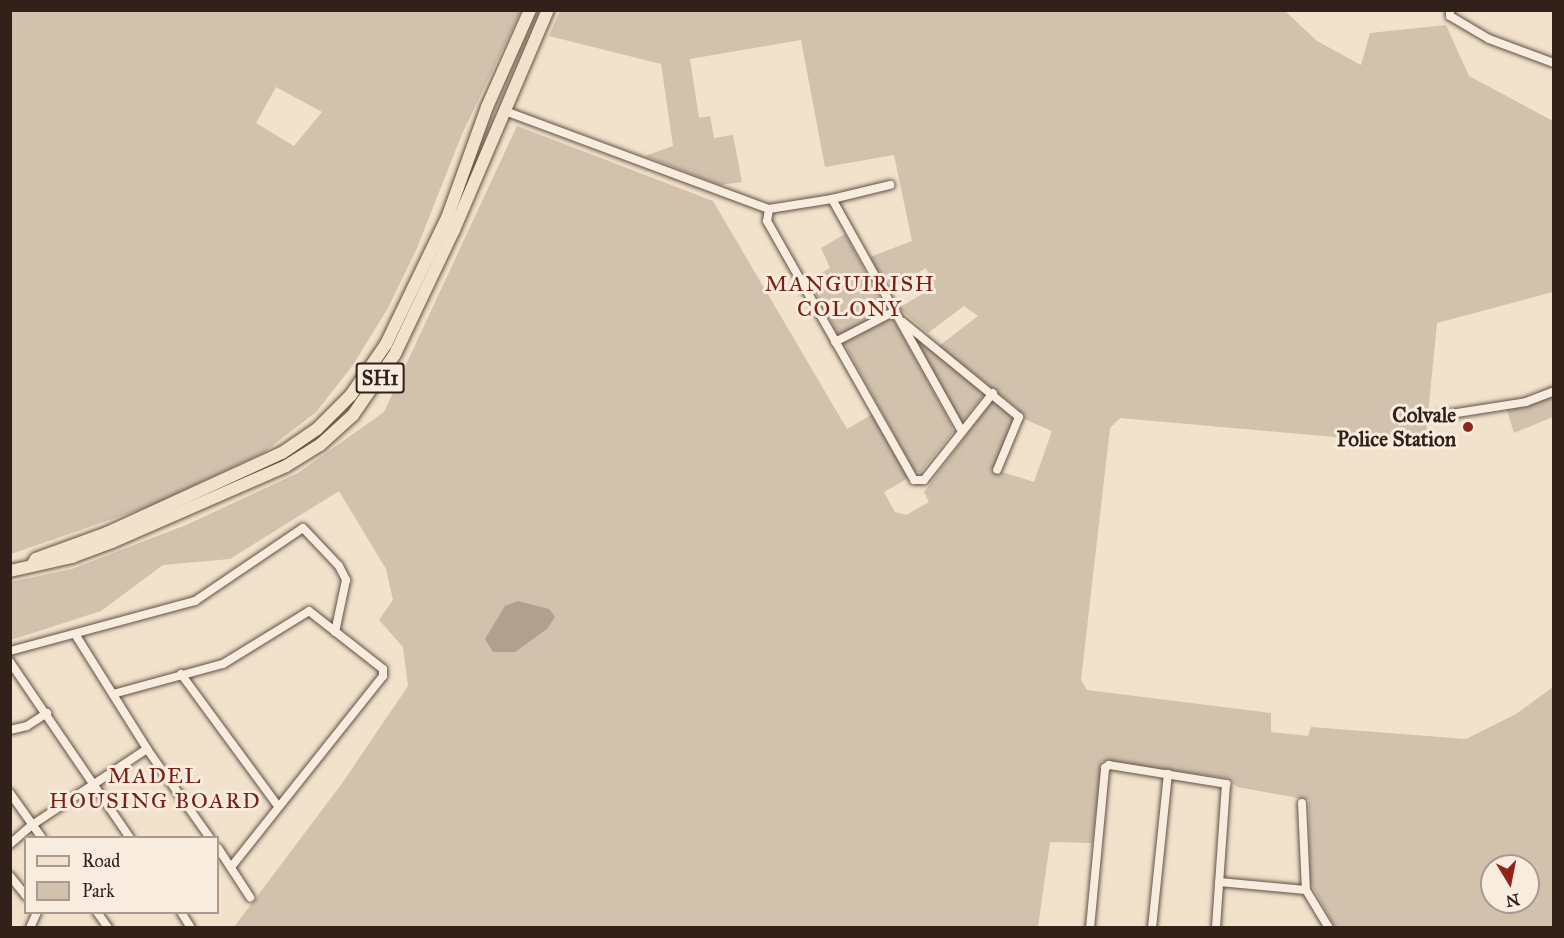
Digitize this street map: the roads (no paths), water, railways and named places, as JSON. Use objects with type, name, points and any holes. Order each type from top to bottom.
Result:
[{"type":"main road","name":"SH1","points":[[32,565],[36,559],[107,533],[282,453],[317,429],[351,394],[386,344],[447,218],[485,114],[530,10]]},
{"type":"main road","name":"SH1","points":[[10,571],[72,557],[112,542],[286,466],[320,445],[353,415],[394,354],[454,230],[548,10]]},
{"type":"main road","points":[[485,114],[505,111],[493,94]]},
{"type":"street","points":[[1450,10],[1450,16],[1489,39],[1554,63]]},
{"type":"street","points":[[505,111],[769,209],[832,199],[890,185]]},
{"type":"street","points":[[832,199],[961,430]]},
{"type":"street","points":[[769,209],[767,221],[915,480],[924,480],[961,430],[993,393]]},
{"type":"street","points":[[835,342],[895,311]]},
{"type":"street","points":[[900,320],[993,393],[1019,417],[997,470]]},
{"type":"street","points":[[1438,416],[1526,402],[1554,392]]},
{"type":"street","points":[[10,651],[195,601],[303,528],[339,566],[346,580],[335,632]]},
{"type":"street","points":[[113,694],[223,664],[309,610],[382,669],[383,676],[231,867]]},
{"type":"street","points":[[75,634],[147,748],[209,836]]},
{"type":"street","points":[[10,662],[129,836]]},
{"type":"street","points":[[181,674],[278,806]]},
{"type":"street","points":[[10,730],[27,726],[47,713]]},
{"type":"street","points":[[10,844],[32,825],[95,786],[147,748]]},
{"type":"street","points":[[1090,927],[1105,768],[1109,765],[1226,784],[1216,927]]},
{"type":"street","points":[[1152,927],[1168,774]]},
{"type":"street","points":[[10,793],[41,836]]},
{"type":"street","points":[[1302,803],[1306,891],[1329,927]]},
{"type":"street","points":[[219,849],[250,897]]},
{"type":"street","points":[[10,876],[24,894]]},
{"type":"street","points":[[1219,882],[1306,891]]},
{"type":"street","points":[[98,914],[108,927]]},
{"type":"street","points":[[182,914],[191,927]]},
{"type":"place","name":"Colvale Police Station","points":[[1468,427]]},
{"type":"district","name":"MANGUIRISH COLONY","points":[[850,296]]},
{"type":"district","name":"MADEL HOUSING BOARD","points":[[155,788]]}]
